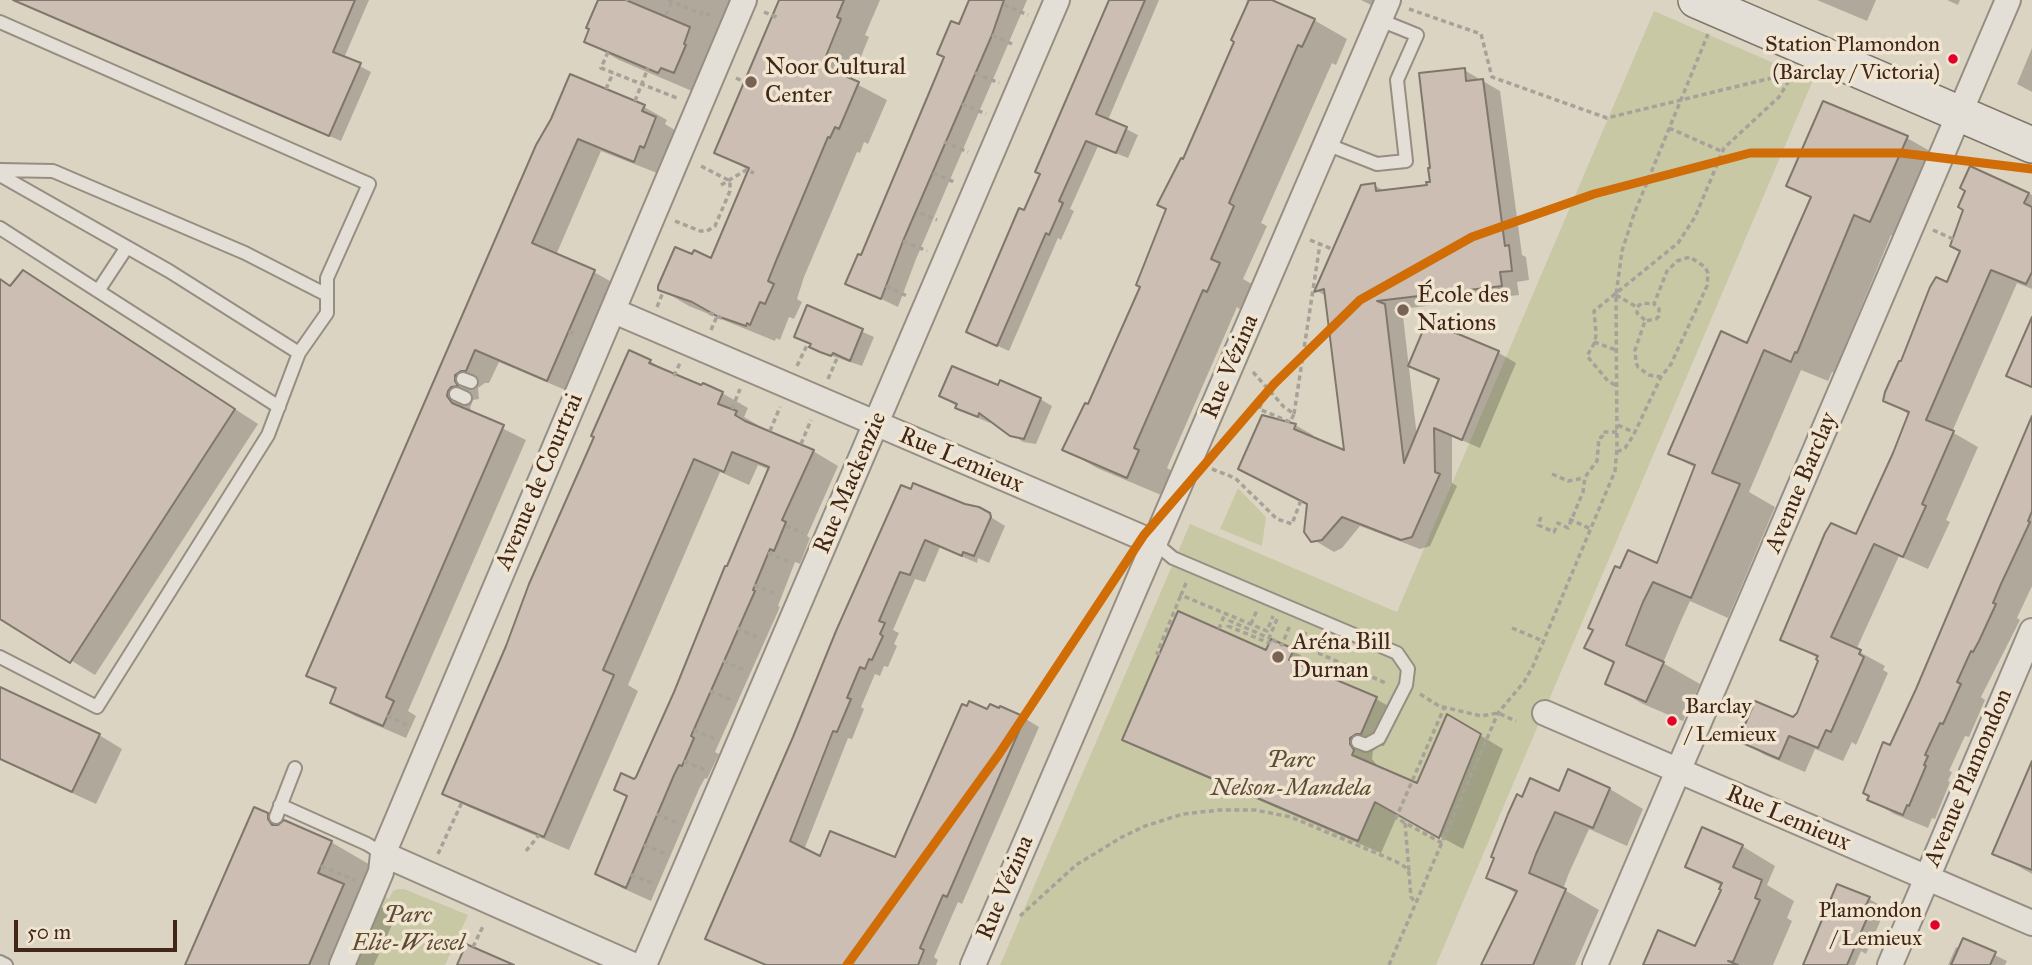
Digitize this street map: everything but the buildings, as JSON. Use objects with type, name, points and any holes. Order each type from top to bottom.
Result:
[{"type":"street","name":"Rue Mackenzie","points":[[644,965],[1057,0]]},
{"type":"street","points":[[1696,0],[2032,145]]},
{"type":"street","name":"Avenue Barclay","points":[[1595,965],[2008,0]]},
{"type":"street","name":"Avenue de Courtrai","points":[[342,965],[382,872],[383,854],[614,311],[754,6]]},
{"type":"street","name":"Rue Vézina","points":[[973,965],[1326,144],[1392,10]]},
{"type":"street","name":"Rue Lemieux","points":[[614,311],[1155,543]]},
{"type":"street","name":"Avenue Plamondon","points":[[1890,965],[2032,631]]},
{"type":"street","name":"Rue Lemieux","points":[[1545,713],[2032,923]]},
{"type":"street","points":[[383,854],[634,965]]},
{"type":"lane","points":[[1326,144],[1377,164],[1406,162],[1397,80],[1417,34],[1392,10]]},
{"type":"lane","points":[[0,22],[369,184],[327,278],[327,313],[299,353],[268,435],[97,707],[0,657]]},
{"type":"lane","points":[[0,173],[53,171],[245,253],[327,295]]},
{"type":"lane","points":[[0,173],[169,271],[299,353]]},
{"type":"lane","points":[[0,228],[279,407]]},
{"type":"lane","points":[[98,290],[127,247]]},
{"type":"lane","points":[[1155,543],[1173,558],[1397,653],[1408,668],[1406,685],[1379,738],[1366,745],[1357,743]]},
{"type":"lane","points":[[295,768],[278,811],[368,844],[383,854]]},
{"type":"lane","points":[[0,962],[6,965]]},
{"type":"path","points":[[666,15],[670,1],[713,17]]},
{"type":"path","points":[[1004,5],[1030,16]]},
{"type":"path","points":[[754,6],[779,18]]},
{"type":"path","points":[[1392,10],[1481,34],[1492,77],[1607,118],[1680,102],[1795,71],[1779,97],[1721,152],[1685,235],[1594,311],[1597,324],[1594,342],[1587,356],[1608,381],[1616,385]]},
{"type":"path","points":[[1389,965],[1498,713],[1524,681],[1615,471],[1618,267],[1627,232],[1709,32]]},
{"type":"path","points":[[992,35],[1017,46]]},
{"type":"path","points":[[608,52],[601,68],[679,99]]},
{"type":"path","points":[[635,101],[648,68]]},
{"type":"path","points":[[606,89],[613,73]]},
{"type":"path","points":[[975,73],[1000,84]]},
{"type":"path","points":[[736,78],[745,82]]},
{"type":"path","points":[[962,104],[987,115]]},
{"type":"path","points":[[1669,128],[1721,152]]},
{"type":"path","points":[[944,142],[971,153]]},
{"type":"path","points":[[699,165],[730,181]]},
{"type":"path","points":[[721,185],[746,170],[754,173]]},
{"type":"path","points":[[933,173],[958,183]]},
{"type":"path","points":[[675,221],[700,230],[712,229],[730,191],[730,181]]},
{"type":"path","points":[[920,213],[941,222]]},
{"type":"path","points":[[1928,228],[1953,239]]},
{"type":"path","points":[[1310,240],[1332,249]]},
{"type":"path","points":[[903,241],[929,252]]},
{"type":"path","points":[[1268,388],[1259,409],[1290,422],[1294,414],[1320,244]]},
{"type":"path","points":[[1617,452],[1625,448],[1635,433],[1661,377],[1671,364],[1707,286],[1708,273],[1705,267],[1690,257],[1677,261],[1667,271],[1654,304]]},
{"type":"path","points":[[886,286],[910,297]]},
{"type":"path","points":[[656,308],[663,292]]},
{"type":"path","points":[[1616,295],[1637,307]]},
{"type":"path","points":[[1637,307],[1642,303],[1654,304],[1660,312],[1659,318],[1645,321]]},
{"type":"path","points":[[1637,307],[1637,313],[1645,321]]},
{"type":"path","points":[[709,313],[724,319]]},
{"type":"path","points":[[710,331],[717,316]]},
{"type":"path","points":[[1645,321],[1635,350],[1636,363],[1649,375],[1661,377]]},
{"type":"path","points":[[569,331],[577,335]]},
{"type":"path","points":[[1594,342],[1616,349]]},
{"type":"path","points":[[797,368],[808,343]]},
{"type":"path","points":[[827,381],[838,356]]},
{"type":"path","points":[[674,376],[680,363]]},
{"type":"path","points":[[1253,372],[1284,407],[1294,414]]},
{"type":"path","points":[[732,409],[740,389]]},
{"type":"path","points":[[770,431],[780,405]]},
{"type":"path","points":[[801,444],[811,418]]},
{"type":"path","points":[[1617,425],[1635,433]]},
{"type":"path","points":[[1541,517],[1538,525],[1555,532],[1558,523],[1568,528],[1583,492],[1585,477],[1597,461],[1597,438],[1602,438],[1602,432],[1617,432]]},
{"type":"path","points":[[1212,469],[1235,478],[1277,519],[1292,524],[1301,500]]},
{"type":"path","points":[[1552,474],[1568,481],[1585,477]]},
{"type":"path","points":[[1570,519],[1591,529]]},
{"type":"path","points":[[786,526],[806,535]]},
{"type":"path","points":[[768,553],[794,564]]},
{"type":"path","points":[[1160,654],[1157,653],[1188,578]]},
{"type":"path","points":[[754,585],[780,596]]},
{"type":"path","points":[[1181,595],[1266,631],[1273,615],[1278,617],[1307,631],[1300,645],[1394,687]]},
{"type":"path","points":[[1219,629],[1225,613]]},
{"type":"path","points":[[1278,617],[1269,638],[1230,621],[1228,626],[1269,643],[1271,639],[1282,645],[1289,628]]},
{"type":"path","points":[[737,628],[762,639]]},
{"type":"path","points":[[1512,628],[1543,641]]},
{"type":"path","points":[[723,662],[748,672]]},
{"type":"path","points":[[1336,680],[1343,664]]},
{"type":"path","points":[[1524,681],[1531,684]]},
{"type":"path","points":[[1415,690],[1444,708],[1480,716],[1498,713],[1516,721]]},
{"type":"path","points":[[710,691],[735,702]]},
{"type":"path","points":[[1441,843],[1396,818],[1422,765],[1444,708]]},
{"type":"path","points":[[387,716],[410,726]]},
{"type":"path","points":[[694,730],[718,741]]},
{"type":"path","points":[[684,761],[706,770]]},
{"type":"path","points":[[438,856],[462,802]]},
{"type":"path","points":[[1017,920],[1058,879],[1096,852],[1145,826],[1200,811],[1255,810],[1291,817],[1395,861],[1409,873]]},
{"type":"path","points":[[656,814],[682,825]]},
{"type":"path","points":[[1405,823],[1411,897],[1416,903]]},
{"type":"path","points":[[526,851],[539,835]]},
{"type":"path","points":[[644,845],[669,855]]},
{"type":"path","points":[[321,866],[358,881]]},
{"type":"path","points":[[631,875],[656,885]]},
{"type":"path","points":[[473,947],[485,922]]},
{"type":"green space","name":"Parc Nelson-Mandela","points":[[1654,11],[1813,80],[1436,965],[1000,965],[1190,524],[1397,612]]},
{"type":"green space","points":[[1238,488],[1266,517],[1262,546],[1220,529]]},
{"type":"green space","name":"Parc Elie-Wiesel","points":[[398,889],[468,915],[445,965],[354,965],[383,896],[389,899],[393,891]]},
{"type":"transit line","points":[[847,965],[999,754],[1144,535],[1274,384],[1360,300],[1472,237],[1594,194],[1750,153],[1901,153],[2032,169]]},
{"type":"place","name":"Station Plamondon (Barclay / Victoria)","points":[[1953,59]]},
{"type":"place","name":"Noor Cultural Center","points":[[751,82]]},
{"type":"place","name":"École des Nations","points":[[1403,310]]},
{"type":"place","name":"Aréna Bill Durnan","points":[[1278,657]]},
{"type":"place","name":"Barclay / Lemieux","points":[[1672,721]]},
{"type":"place","name":"Plamondon / Lemieux","points":[[1935,925]]}]
